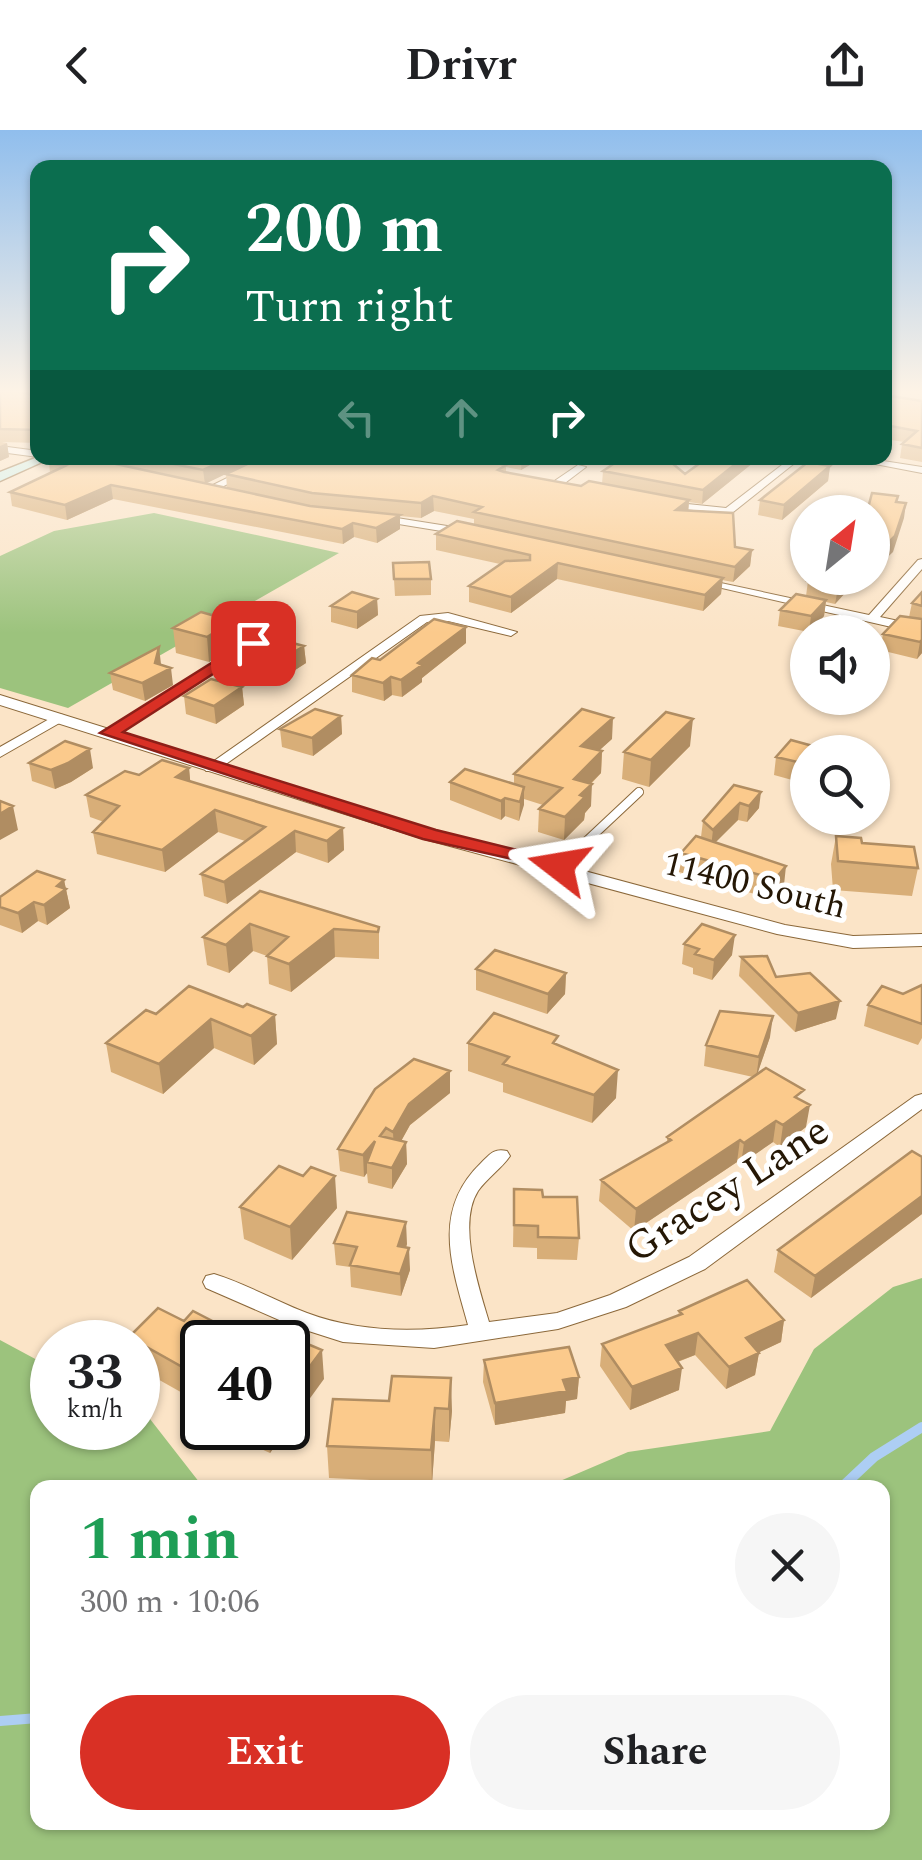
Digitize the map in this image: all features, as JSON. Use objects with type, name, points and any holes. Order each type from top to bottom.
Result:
[{"type":"street","points":[[206,491],[246,472]]},
{"type":"street","points":[[558,484],[576,472]]},
{"type":"street","points":[[647,501],[721,513],[777,472]]},
{"type":"street","points":[[538,480],[576,487]]},
{"type":"street","points":[[187,487],[223,495]]},
{"type":"street","points":[[361,517],[416,522],[484,536]]},
{"type":"street","points":[[876,615],[922,562]]},
{"type":"street","points":[[697,582],[853,615]]},
{"type":"street","points":[[212,768],[424,619],[448,617],[511,632]]},
{"type":"street","points":[[890,623],[922,630]]},
{"type":"street","name":"11400 South","points":[[0,700],[430,835],[559,866],[818,938],[887,944],[922,940]]},
{"type":"street","points":[[0,753],[58,718]]},
{"type":"street","name":"Gracey Lane","points":[[214,1282],[343,1333],[434,1340],[558,1321],[660,1284],[697,1263],[922,1100]]},
{"type":"street","points":[[481,1334],[462,1247],[462,1205],[477,1178],[500,1156]]},
{"type":"lane","points":[[109,733],[253,643]]},
{"type":"lane","points":[[559,866],[638,792]]},
{"type":"green space","points":[[154,513],[339,553],[68,708],[0,688],[0,556],[54,531]]},
{"type":"green space","points":[[922,1278],[922,1860],[0,1860],[0,1340],[30,1356],[30,1450],[160,1450],[160,1432],[198,1480],[30,1480],[30,1830],[890,1830],[890,1480],[562,1480],[628,1452],[770,1431],[814,1349],[893,1287]]},
{"type":"building","points":[[53,472],[152,472],[310,506],[400,515],[376,528],[353,523],[342,529],[111,485],[65,505],[10,492]]},
{"type":"building","points":[[503,472],[581,486],[589,481],[689,500],[676,510],[733,513],[735,547],[752,550],[735,567],[474,512],[482,507],[433,496],[421,503],[312,493],[226,474]]},
{"type":"building","points":[[607,472],[726,472],[703,490]]},
{"type":"building","points":[[796,472],[823,472],[796,495],[790,495],[784,505],[760,500]]},
{"type":"building","points":[[890,495],[898,496],[896,502],[906,503],[890,541]]},
{"type":"building","points":[[457,521],[723,578],[705,595],[558,563],[511,597],[469,586],[505,561],[530,560],[530,555],[436,534]]},
{"type":"building","points":[[429,562],[431,579],[394,579],[393,563]]},
{"type":"building","points":[[352,592],[377,599],[357,612],[331,606]]},
{"type":"building","points":[[922,592],[922,606],[912,603]]},
{"type":"building","points":[[795,595],[826,600],[812,615],[780,610]]},
{"type":"building","points":[[201,612],[233,621],[207,637],[173,628]]},
{"type":"building","points":[[900,616],[922,619],[922,640],[890,636],[890,627]]},
{"type":"building","points":[[434,619],[466,627],[401,680],[391,677],[383,683],[352,675],[372,658],[380,660]]},
{"type":"building","points":[[258,634],[304,646],[276,663],[248,656],[264,645]]},
{"type":"building","points":[[159,647],[155,663],[171,668],[142,683],[110,673]]},
{"type":"building","points":[[211,679],[242,687],[214,706],[184,696]]},
{"type":"building","points":[[315,709],[341,716],[312,738],[280,729]]},
{"type":"building","points":[[582,709],[613,718],[581,746],[602,751],[574,779],[592,784],[565,817],[539,809],[562,788],[514,774]]},
{"type":"building","points":[[666,712],[693,719],[651,760],[624,752]]},
{"type":"building","points":[[65,741],[90,749],[51,770],[29,763]]},
{"type":"building","points":[[790,741],[790,760],[776,757]]},
{"type":"building","points":[[162,760],[189,768],[176,777],[343,828],[327,841],[295,831],[224,882],[201,874],[265,827],[215,810],[162,850],[93,832],[119,806],[86,795],[125,771],[139,775]]},
{"type":"building","points":[[465,769],[524,787],[520,802],[505,798],[501,801],[450,782]]},
{"type":"building","points":[[734,785],[761,792],[749,806],[740,803],[713,830],[703,821]]},
{"type":"building","points":[[0,801],[13,806],[0,814]]},
{"type":"building","points":[[696,836],[786,866],[775,879],[681,853]]},
{"type":"building","points":[[836,836],[861,838],[862,843],[914,847],[918,868],[838,861]]},
{"type":"building","points":[[37,871],[64,880],[57,886],[66,889],[44,905],[34,902],[18,913],[0,907],[0,897]]},
{"type":"building","points":[[260,891],[379,927],[378,932],[334,929],[289,964],[267,956],[288,937],[250,924],[226,945],[203,937]]},
{"type":"building","points":[[702,924],[735,935],[714,960],[695,954],[699,949],[684,944]]},
{"type":"building","points":[[495,950],[566,973],[548,994],[476,969]]},
{"type":"building","points":[[767,956],[776,977],[810,973],[840,1001],[798,1013],[741,957]]},
{"type":"building","points":[[922,985],[922,1024],[868,1005],[882,986],[903,994]]},
{"type":"building","points":[[189,986],[275,1015],[251,1036],[211,1019],[159,1064],[106,1043],[146,1010],[156,1014]]},
{"type":"building","points":[[720,1011],[773,1016],[759,1057],[706,1045]]},
{"type":"building","points":[[494,1013],[558,1036],[553,1043],[618,1070],[594,1095],[503,1064],[509,1057],[468,1043]]},
{"type":"building","points":[[414,1059],[450,1071],[409,1104],[393,1132],[386,1128],[380,1136],[406,1142],[392,1168],[367,1162],[375,1141],[363,1155],[338,1149],[375,1089]]},
{"type":"building","points":[[766,1068],[804,1090],[795,1097],[810,1105],[783,1125],[776,1121],[744,1143],[740,1140],[636,1209],[601,1180],[671,1140],[667,1137]]},
{"type":"building","points":[[912,1151],[922,1157],[922,1196],[815,1276],[778,1250]]},
{"type":"building","points":[[279,1166],[303,1176],[311,1167],[335,1176],[290,1227],[240,1207]]},
{"type":"building","points":[[514,1189],[542,1190],[543,1197],[577,1197],[579,1238],[538,1237],[538,1226],[514,1225]]},
{"type":"building","points":[[347,1212],[406,1222],[398,1246],[409,1248],[400,1274],[350,1265],[357,1247],[334,1243]]},
{"type":"building","points":[[747,1280],[784,1320],[746,1338],[759,1353],[729,1367],[698,1333],[666,1345],[682,1368],[632,1387],[602,1344],[682,1314],[679,1311]]},
{"type":"building","points":[[158,1308],[182,1320],[180,1366],[160,1354],[160,1320],[146,1320]]},
{"type":"building","points":[[193,1311],[210,1320],[185,1320]]},
{"type":"building","points":[[310,1345],[322,1350],[310,1366]]},
{"type":"building","points":[[569,1347],[579,1377],[563,1380],[567,1391],[495,1403],[484,1360]]},
{"type":"building","points":[[392,1376],[451,1378],[449,1409],[435,1408],[431,1450],[327,1446],[333,1399],[389,1401]]},
{"type":"waterway","points":[[850,1480],[874,1457],[922,1427]]},
{"type":"waterway","points":[[0,1721],[30,1719]]},
{"type":"route","points":[[253,643],[109,733],[430,835],[559,866]]}]
